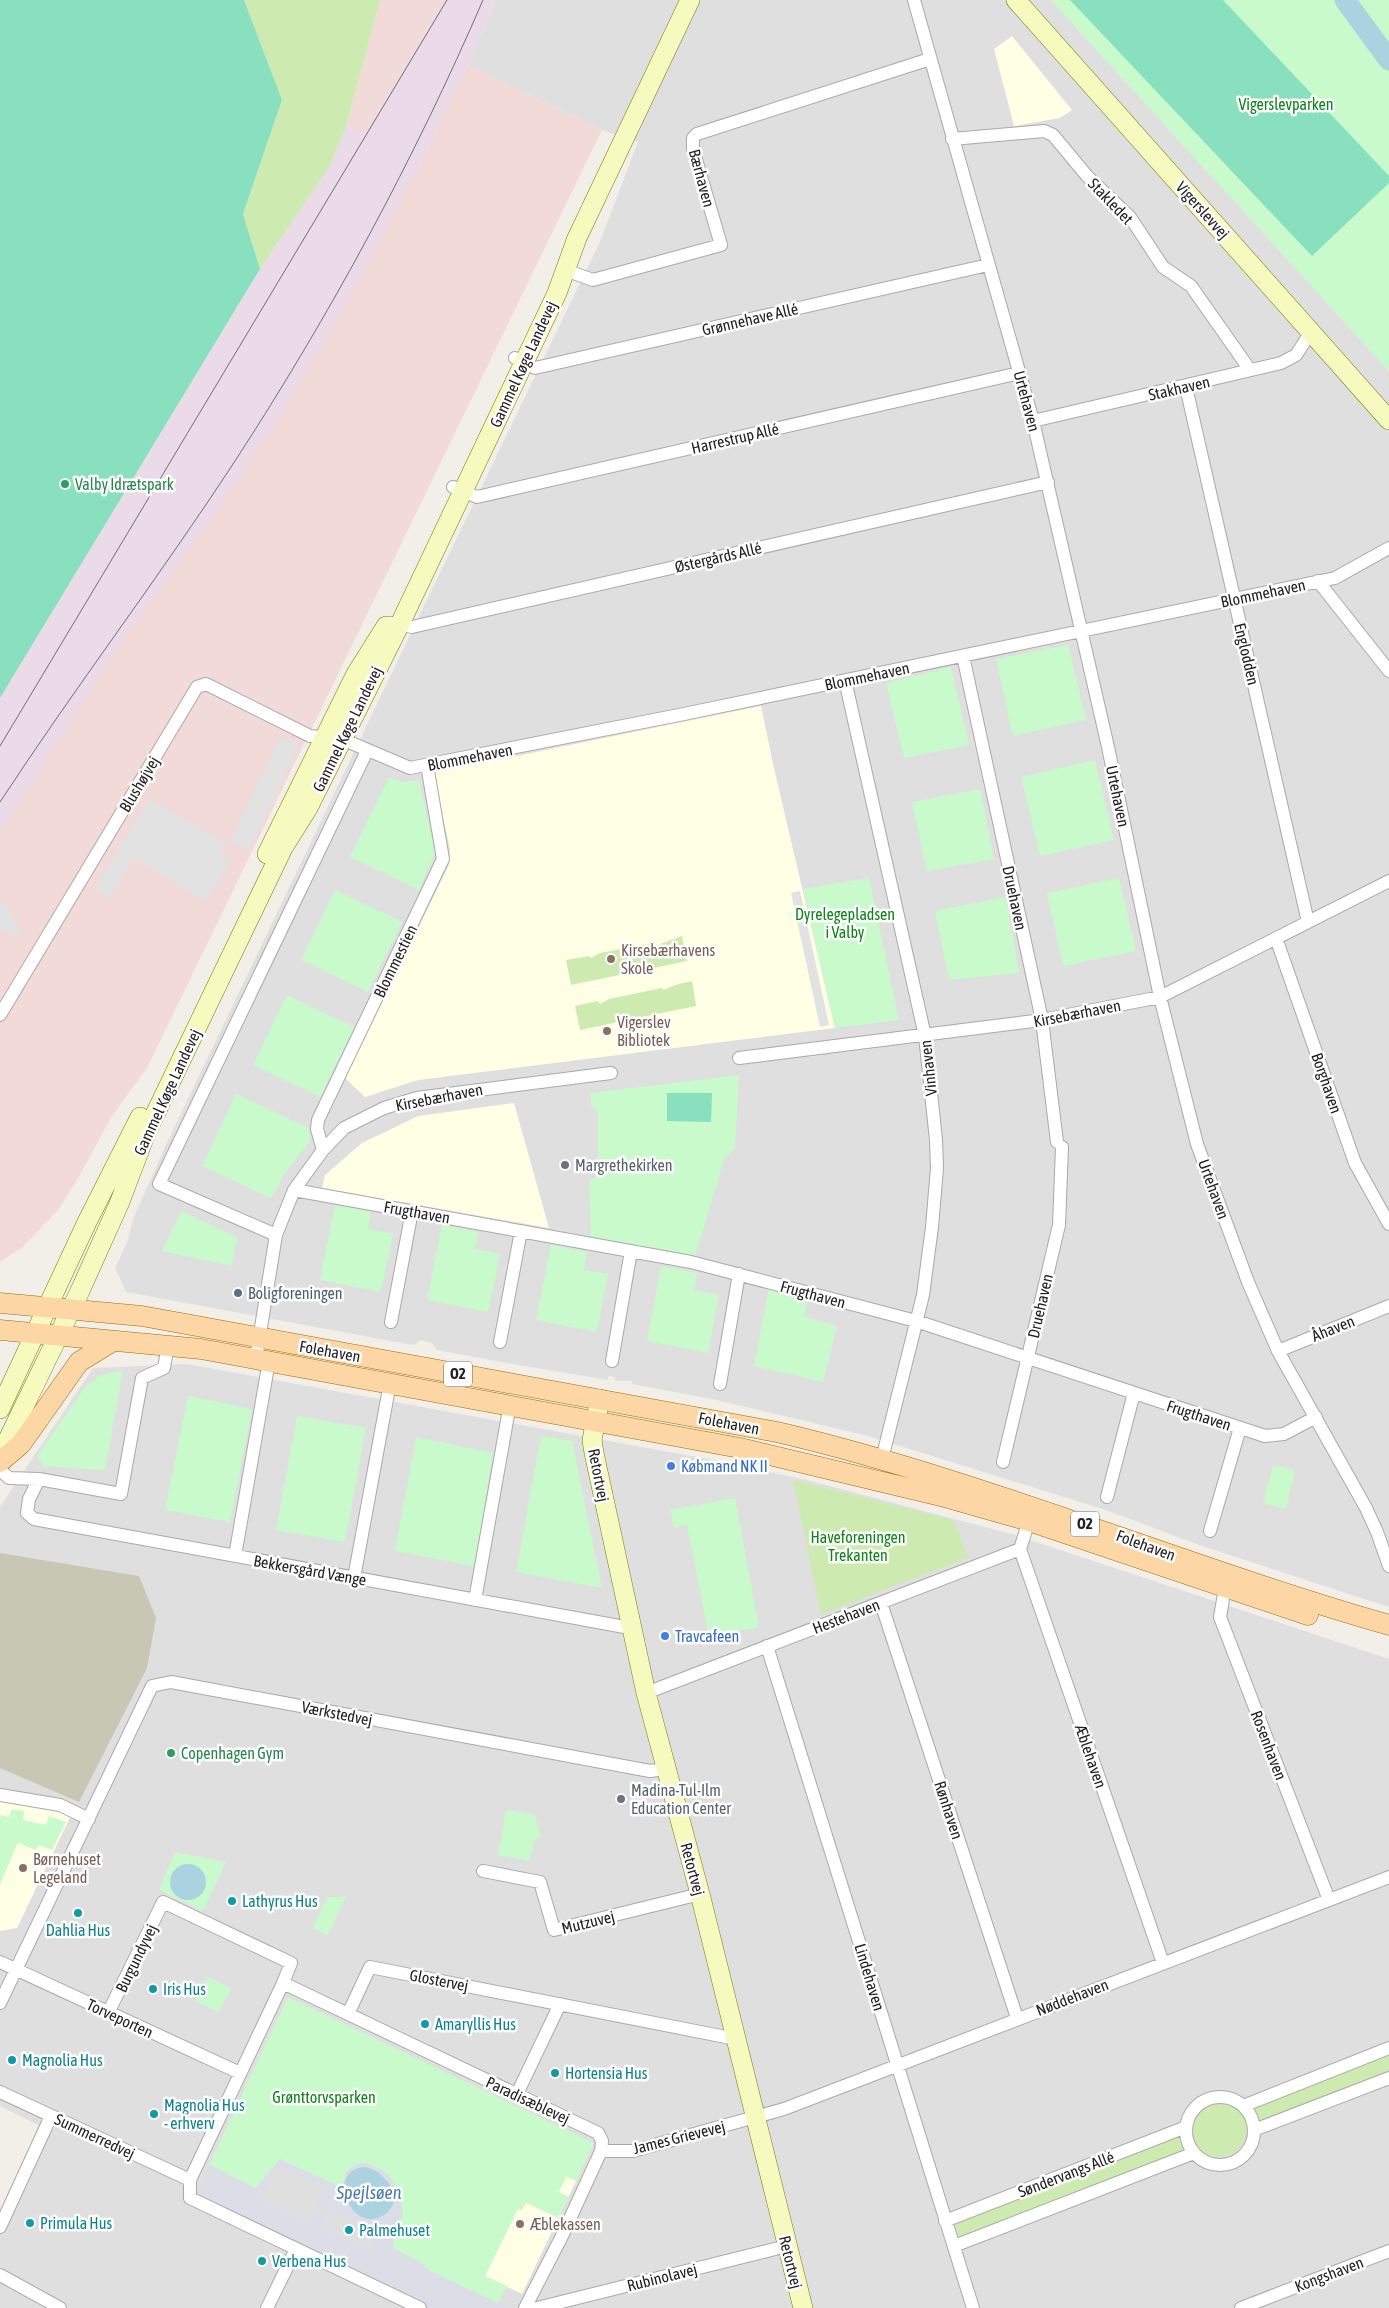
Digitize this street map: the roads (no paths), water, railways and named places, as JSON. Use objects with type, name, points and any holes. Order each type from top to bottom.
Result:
[{"type":"main road","name":"Gammel Køge Landevej","points":[[519,360],[534,318],[580,206],[677,0]]},
{"type":"main road","name":"Gammel Køge Landevej","points":[[0,1409],[41,1320],[334,738],[394,624],[519,360],[565,270],[577,238],[690,0]]},
{"type":"main road","name":"Vigerslevvej","points":[[1016,0],[1389,420]]},
{"type":"main road","name":"Gammel Køge Landevej","points":[[0,1456],[66,1322],[119,1204],[146,1134],[283,848],[308,808],[334,738]]},
{"type":"main road","name":"O2","points":[[0,1303],[41,1320]]},
{"type":"main road","name":"Folehaven","points":[[41,1320],[66,1322],[142,1316],[600,1398],[777,1432],[882,1459],[994,1493],[1308,1601],[1389,1625]]},
{"type":"main road","points":[[0,1318],[41,1320]]},
{"type":"main road","name":"O2","points":[[0,1330],[41,1320]]},
{"type":"main road","name":"Folehaven","points":[[41,1320],[66,1322],[113,1341],[168,1345],[262,1359],[596,1420],[740,1448],[829,1468],[941,1496],[1029,1521],[1226,1588],[1389,1640]]},
{"type":"main road","points":[[0,1462],[21,1444],[79,1362],[113,1341]]},
{"type":"main road","name":"Retortvej","points":[[600,1398],[592,1440],[630,1628],[700,1894],[803,2308]]},
{"type":"street","name":"Urtehaven","points":[[914,0],[1033,421],[1108,747],[1160,997],[1197,1144],[1248,1282],[1278,1351],[1366,1508],[1389,1566]]},
{"type":"street","name":"Bærhaven","points":[[565,270],[593,280],[721,246],[692,143],[693,138],[697,134],[930,59]]},
{"type":"street","name":"Stakledet","points":[[952,139],[1044,131],[1053,135],[1106,196],[1130,217],[1163,267],[1191,286],[1250,370]]},
{"type":"street","name":"Grønnehave Allé","points":[[519,360],[535,368],[988,265]]},
{"type":"street","name":"Stakhaven","points":[[1033,421],[1186,387],[1281,363],[1296,355],[1311,332]]},
{"type":"street","name":"Harrestrup Allé","points":[[458,489],[477,497],[1019,373]]},
{"type":"street","name":"Englodden","points":[[1186,387],[1308,922]]},
{"type":"street","name":"Østergårds Allé","points":[[394,624],[412,627],[1048,482]]},
{"type":"street","name":"Blommehaven","points":[[334,738],[403,766],[427,765],[1336,578],[1389,548]]},
{"type":"street","points":[[1318,581],[1389,671]]},
{"type":"street","name":"Druehaven","points":[[963,656],[1042,1020],[1059,1144],[1059,1225],[1003,1462]]},
{"type":"street","name":"Vinhaven","points":[[845,680],[925,1036],[937,1168],[928,1262],[916,1321],[882,1459]]},
{"type":"street","name":"Blushøjvej","points":[[0,1015],[197,687],[206,684],[310,736],[334,738]]},
{"type":"street","name":"Gammel Køge Landevej","points":[[276,1235],[159,1184],[367,751]]},
{"type":"street","name":"Blommestien","points":[[324,1150],[317,1129],[318,1120],[443,859],[427,765]]},
{"type":"street","name":"Kirsebærhaven","points":[[739,1058],[1042,1020],[1160,997],[1389,881]]},
{"type":"street","name":"Borghaven","points":[[1276,938],[1355,1162],[1389,1224]]},
{"type":"street","name":"Kirsebærhaven","points":[[262,1359],[259,1337],[276,1235],[294,1190],[324,1150],[344,1128],[384,1108],[417,1098],[611,1072]]},
{"type":"street","name":"Frugthaven","points":[[294,1190],[691,1262],[739,1274],[916,1321],[1265,1436],[1274,1436],[1316,1417]]},
{"type":"street","points":[[391,1322],[412,1211]]},
{"type":"street","points":[[500,1342],[521,1231]]},
{"type":"street","points":[[612,1361],[631,1251]]},
{"type":"street","points":[[720,1384],[739,1274]]},
{"type":"street","name":"Åhaven","points":[[1278,1351],[1389,1306]]},
{"type":"street","points":[[0,1470],[9,1478],[39,1479],[121,1494],[142,1378],[164,1368],[168,1345]]},
{"type":"street","points":[[235,1556],[262,1359]]},
{"type":"street","points":[[354,1578],[390,1383]]},
{"type":"street","points":[[1107,1497],[1134,1393]]},
{"type":"street","points":[[476,1600],[510,1404]]},
{"type":"street","points":[[1210,1531],[1240,1428]]},
{"type":"street","name":"Bekkersgård Vænge","points":[[39,1479],[29,1499],[27,1513],[34,1519],[630,1628]]},
{"type":"street","points":[[1020,1549],[1029,1521]]},
{"type":"street","name":"Hestehaven","points":[[646,1693],[1020,1549]]},
{"type":"street","name":"Æblehaven","points":[[1020,1549],[1163,1963]]},
{"type":"street","name":"Rosenhaven","points":[[1226,1588],[1220,1617],[1329,1900]]},
{"type":"street","name":"Rønhaven","points":[[880,1603],[1017,2018]]},
{"type":"street","name":"Lindehaven","points":[[767,1646],[973,2308]]},
{"type":"street","name":"Værkstedvej","points":[[16,1969],[152,1686],[171,1682],[650,1771],[666,1768]]},
{"type":"street","points":[[0,1796],[60,1805],[89,1819]]},
{"type":"street","name":"Mutzuvej","points":[[483,1871],[540,1882],[554,1930],[700,1894]]},
{"type":"street","name":"Nøddehaven","points":[[756,2117],[784,2109],[1017,2018],[1389,1877]]},
{"type":"street","name":"Burgundyvej","points":[[108,2013],[163,1902],[291,1963],[283,1983]]},
{"type":"street","name":"Torveporten","points":[[0,1962],[240,2073]]},
{"type":"street","name":"Glostervej","points":[[348,2014],[370,1966],[736,2039]]},
{"type":"street","points":[[0,2003],[16,1969]]},
{"type":"street","points":[[283,1983],[190,2180],[190,2198],[296,2249],[401,2304],[420,2308]]},
{"type":"street","name":"Paradisæblevej","points":[[283,1983],[598,2133],[602,2141],[601,2151]]},
{"type":"street","points":[[516,2094],[560,2004]]},
{"type":"street","points":[[1243,2106],[1389,2048]]},
{"type":"street","points":[[1254,2130],[1389,2078]]},
{"type":"street","name":"Summerredvej","points":[[0,2092],[190,2180]]},
{"type":"street","points":[[1221,2097],[1233,2100],[1243,2106],[1252,2121],[1254,2130],[1253,2140],[1248,2150],[1232,2164],[1211,2164],[1194,2153],[1189,2146],[1186,2127],[1194,2110],[1210,2099],[1221,2097]]},
{"type":"street","points":[[0,2227],[52,2116]]},
{"type":"street","name":"James Grievevej","points":[[601,2151],[633,2151],[756,2117]]},
{"type":"street","name":"Søndervangs Allé","points":[[945,2221],[1186,2127]]},
{"type":"street","points":[[525,2308],[562,2236],[601,2151]]},
{"type":"street","name":"Søndervangs Allé","points":[[954,2246],[1194,2153]]},
{"type":"street","name":"Rubinolavej","points":[[537,2308],[570,2304],[787,2246]]},
{"type":"street","points":[[267,2308],[296,2249]]},
{"type":"street","name":"Kongshaven","points":[[1242,2308],[1389,2251]]},
{"type":"street","points":[[0,2275],[60,2308]]},
{"type":"water","points":[[188,1864],[195,1865],[201,1869],[205,1875],[205,1889],[201,1895],[195,1899],[188,1900],[181,1899],[175,1895],[171,1889],[170,1882],[171,1875],[175,1869],[181,1865]]},
{"type":"water","name":"Spejlsøen","points":[[364,2167],[380,2174],[391,2187],[394,2195],[390,2210],[382,2216],[371,2219],[361,2216],[352,2209],[344,2189],[346,2178],[352,2171]]},
{"type":"waterway","points":[[1345,0],[1389,60]]},
{"type":"tram line","points":[[0,746],[447,0]]},
{"type":"tram line","points":[[0,802],[235,461],[304,350],[369,236],[399,178],[483,0]]},
{"type":"place","name":"Valby Idrætspark","points":[[65,484]]},
{"type":"place","name":"Kirsebærhavens Skole","points":[[611,959]]},
{"type":"place","name":"Vigerslev Bibliotek","points":[[607,1031]]},
{"type":"place","name":"Margrethekirken","points":[[565,1165]]},
{"type":"place","name":"Boligforeningen","points":[[238,1293]]},
{"type":"place","name":"Købmand NK II","points":[[671,1466]]},
{"type":"place","name":"Travcafeen","points":[[665,1636]]},
{"type":"place","name":"Copenhagen Gym","points":[[171,1753]]},
{"type":"place","name":"Madina-Tul-Ilm Education Center","points":[[621,1799]]},
{"type":"place","name":"Børnehuset Legeland","points":[[23,1868]]},
{"type":"place","name":"Lathyrus Hus","points":[[232,1901]]},
{"type":"place","name":"Dahlia Hus","points":[[78,1913]]},
{"type":"place","name":"Iris Hus","points":[[153,1989]]},
{"type":"place","name":"Amaryllis Hus","points":[[425,2024]]},
{"type":"place","name":"Magnolia Hus","points":[[12,2060]]},
{"type":"place","name":"Hortensia Hus","points":[[555,2073]]},
{"type":"place","name":"Magnolia Hus - erhverv","points":[[154,2114]]},
{"type":"place","name":"Primula Hus","points":[[30,2223]]},
{"type":"place","name":"Æblekassen","points":[[520,2224]]},
{"type":"place","name":"Palmehuset","points":[[349,2230]]},
{"type":"place","name":"Verbena Hus","points":[[262,2261]]},
{"type":"park label","name":"Vigerslevparken","points":[[1286,104]]},
{"type":"park label","name":"Dyrelegepladsen i Valby","points":[[845,923]]},
{"type":"park label","name":"Haveforeningen Trekanten","points":[[858,1546]]},
{"type":"park label","name":"Grønttorvsparken","points":[[324,2097]]}]
